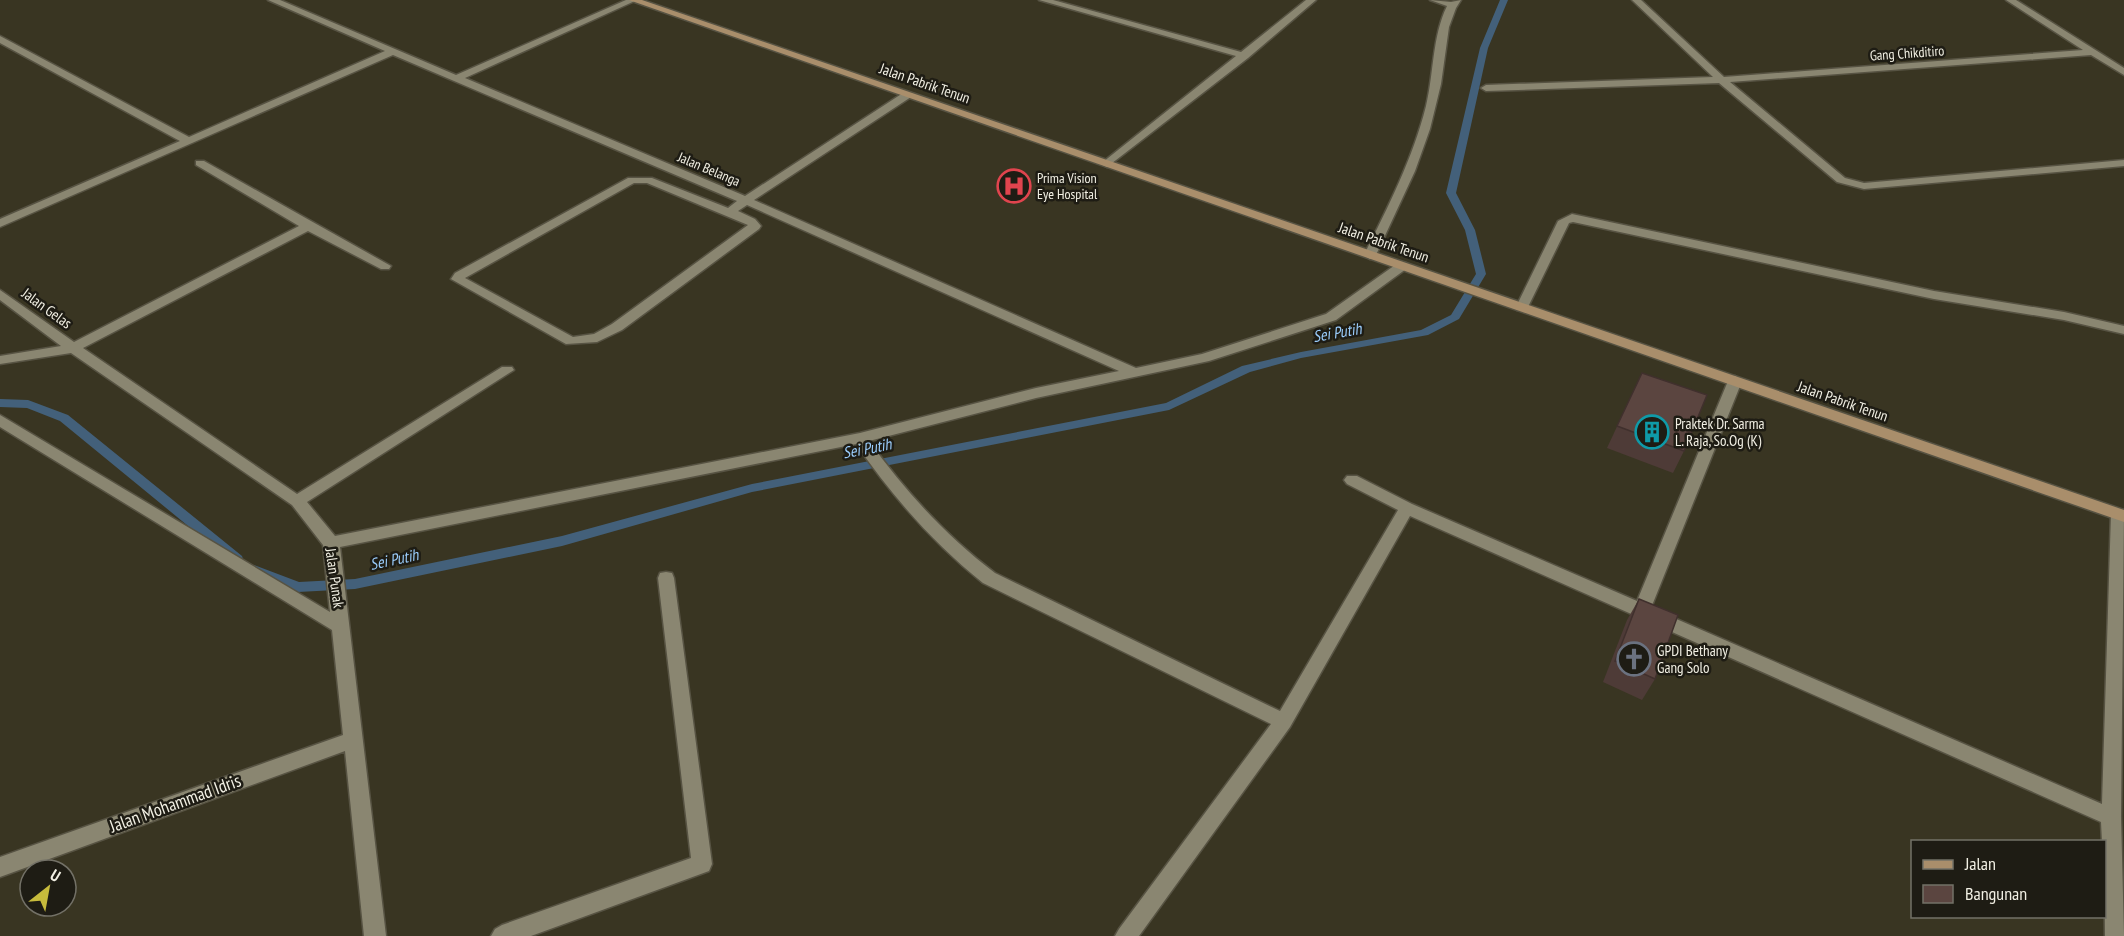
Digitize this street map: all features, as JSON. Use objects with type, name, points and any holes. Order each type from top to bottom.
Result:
[{"type":"street","name":"Jalan Belanga","points":[[272,0],[745,201],[1131,371]]},
{"type":"street","points":[[457,78],[633,0]]},
{"type":"street","name":"Jalan Pabrik Tenun","points":[[633,0],[2121,515]]},
{"type":"street","points":[[1043,0],[1245,56]]},
{"type":"street","points":[[1107,164],[1245,56],[1312,0]]},
{"type":"street","points":[[1370,255],[1411,172],[1424,138],[1437,82],[1442,41],[1455,2],[1434,0]]},
{"type":"street","points":[[1636,0],[1721,80],[1841,180],[1850,184],[1864,186],[2124,163]]},
{"type":"street","points":[[2010,0],[2124,72]]},
{"type":"street","points":[[0,39],[187,140]]},
{"type":"street","points":[[0,224],[394,51]]},
{"type":"street","name":"Gang Chikditiro","points":[[1486,88],[1721,80],[2095,52]]},
{"type":"street","points":[[729,212],[907,94]]},
{"type":"street","points":[[200,163],[309,226],[385,266]]},
{"type":"street","points":[[632,180],[648,180],[729,212],[751,221],[755,226],[617,327],[597,338],[571,341],[457,279],[571,212],[632,180]]},
{"type":"street","points":[[1522,307],[1564,221],[1572,218],[1934,295],[2064,316],[2124,330]]},
{"type":"street","points":[[0,360],[73,348],[309,226]]},
{"type":"street","points":[[331,543],[860,438],[1131,371],[1204,358],[1331,317],[1402,266]]},
{"type":"street","name":"Jalan Gelas","points":[[0,294],[73,348]]},
{"type":"street","name":"Jalan Punak","points":[[73,348],[297,501],[331,543],[336,567],[351,740],[375,936]]},
{"type":"street","points":[[297,501],[507,370]]},
{"type":"street","points":[[1641,611],[1735,381]]},
{"type":"street","points":[[0,420],[341,627]]},
{"type":"street","points":[[860,438],[897,489],[962,558],[989,578],[1284,721]]},
{"type":"street","points":[[1352,480],[1407,508],[2111,817]]},
{"type":"street","points":[[1126,936],[1284,721],[1407,508]]},
{"type":"street","points":[[2116,936],[2111,817],[2121,515]]},
{"type":"street","points":[[502,936],[702,864],[666,578]]},
{"type":"street","name":"Jalan Mohammad Idris","points":[[0,867],[351,740]]},
{"type":"building","points":[[1642,373],[1707,395],[1684,451],[1617,426]]},
{"type":"building","points":[[1639,599],[1678,615],[1655,679],[1615,661]]},
{"type":"waterway","name":"Sei Putih","points":[[254,570],[298,587],[355,584],[562,541],[752,488],[1169,406],[1246,369],[1301,355],[1424,333],[1455,317],[1481,274],[1470,230],[1451,193],[1484,48],[1504,0]]},
{"type":"waterway","name":"Sei Putih","points":[[0,403],[28,404],[64,418],[237,559]]},
{"type":"place","name":"Prima Vision Eye Hospital","points":[[1014,186]]},
{"type":"place","name":"Praktek Dr. Sarma L. Raja, So.Og (K)","points":[[1652,432]]},
{"type":"place","name":"GPDI Bethany Gang Solo","points":[[1634,659]]}]
